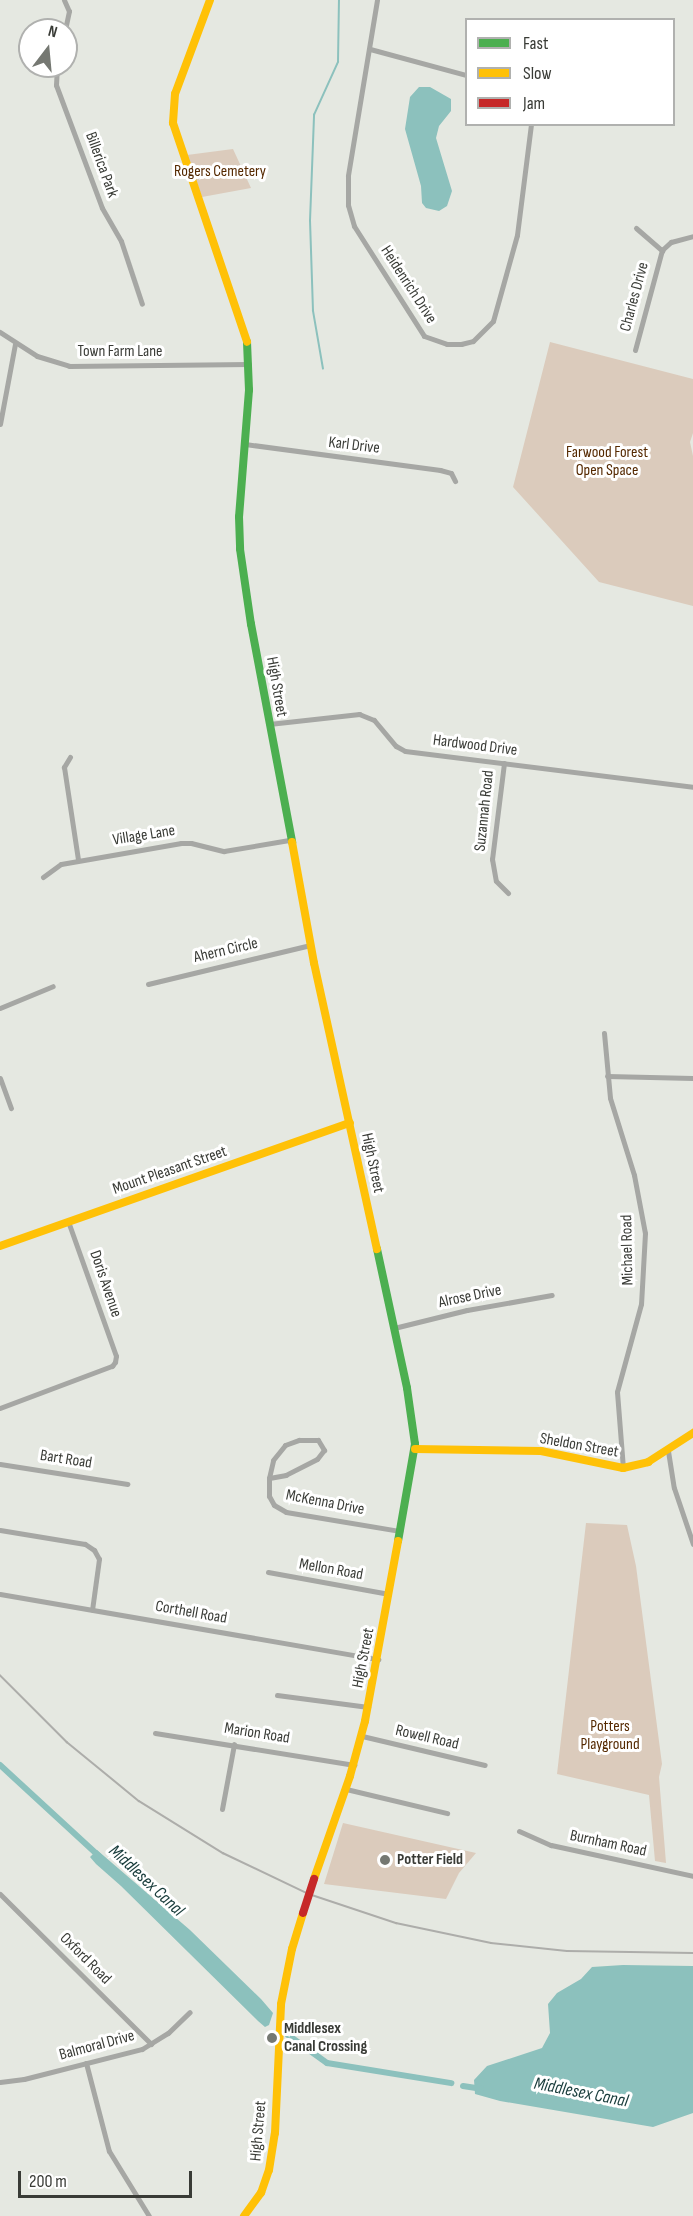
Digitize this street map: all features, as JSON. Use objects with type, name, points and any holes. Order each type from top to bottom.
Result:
[{"type":"main road","name":"High Street","points":[[210,0],[181,76],[172,109],[180,147],[243,325],[249,364],[239,517],[240,549],[289,840],[412,1414],[415,1449],[362,1736],[290,1956],[281,2004],[271,2161],[261,2193],[246,2216]]},
{"type":"main road","name":"Mount Pleasant Street","points":[[0,1246],[350,1123]]},
{"type":"main road","name":"Sheldon Street","points":[[415,1449],[541,1451],[623,1468],[648,1462],[693,1433]]},
{"type":"street","points":[[64,0],[69,11],[68,18]]},
{"type":"street","name":"Heidenrich Drive","points":[[378,0],[348,176],[348,205],[354,226],[424,336],[447,344],[461,344],[473,341],[494,321],[517,235],[531,126]]},
{"type":"street","points":[[370,49],[465,75]]},
{"type":"street","name":"Billerica Park","points":[[56,78],[56,85],[102,208],[121,241],[142,304]]},
{"type":"street","points":[[636,228],[662,251]]},
{"type":"street","name":"Charles Drive","points":[[635,350],[662,251],[671,242],[693,236]]},
{"type":"street","name":"Town Farm Lane","points":[[0,332],[15,344],[38,356],[69,366],[249,364]]},
{"type":"street","points":[[0,424],[15,344]]},
{"type":"street","name":"Karl Drive","points":[[244,444],[440,470],[451,473],[455,481]]},
{"type":"street","name":"Hardwood Drive","points":[[269,724],[359,714],[374,720],[396,746],[405,751],[693,787]]},
{"type":"street","points":[[70,757],[64,766],[78,860]]},
{"type":"street","name":"Suzannah Road","points":[[504,763],[492,859],[496,880],[508,892]]},
{"type":"street","name":"Village Lane","points":[[43,877],[54,867],[78,860],[181,843],[191,843],[224,851],[289,840]]},
{"type":"street","name":"Ahern Circle","points":[[148,984],[310,945]]},
{"type":"street","points":[[0,1008],[53,986]]},
{"type":"street","name":"Michael Road","points":[[604,1033],[610,1098],[638,1193],[645,1233],[640,1304],[617,1392],[623,1468]]},
{"type":"street","points":[[607,1076],[693,1078]]},
{"type":"street","points":[[0,1078],[11,1108]]},
{"type":"street","name":"Doris Avenue","points":[[0,1408],[112,1366],[116,1356],[68,1221]]},
{"type":"street","name":"Alrose Drive","points":[[394,1328],[467,1310],[552,1295]]},
{"type":"street","name":"McKenna Drive","points":[[269,1478],[282,1477],[312,1462],[322,1453],[322,1444],[311,1439],[285,1445],[273,1460],[269,1478],[271,1501],[282,1510],[400,1531]]},
{"type":"street","points":[[668,1451],[674,1488],[693,1544]]},
{"type":"street","name":"Bart Road","points":[[0,1464],[127,1484]]},
{"type":"street","points":[[0,1530],[85,1544],[94,1550],[99,1559],[92,1610]]},
{"type":"street","name":"Mellon Road","points":[[268,1572],[389,1594]]},
{"type":"street","name":"Corthell Road","points":[[0,1594],[378,1659]]},
{"type":"street","points":[[277,1695],[368,1707]]},
{"type":"street","name":"Marion Road","points":[[155,1733],[354,1765]]},
{"type":"street","name":"Rowell Road","points":[[362,1736],[485,1765]]},
{"type":"street","points":[[222,1809],[234,1744]]},
{"type":"street","points":[[346,1789],[447,1813]]},
{"type":"street","name":"Burnham Road","points":[[519,1831],[551,1845],[693,1876]]},
{"type":"street","name":"Oxford Road","points":[[0,1894],[151,2044]]},
{"type":"street","points":[[0,1906],[6,1900]]},
{"type":"street","name":"Balmoral Drive","points":[[0,2082],[86,2063],[151,2044],[189,2012]]},
{"type":"street","points":[[86,2063],[109,2151],[149,2216]]},
{"type":"green space","name":"Rogers Cemetery","points":[[233,149],[251,188],[202,197],[187,155]]},
{"type":"green space","name":"Farwood Forest Open Space","points":[[550,342],[693,379],[693,433],[690,442],[693,456],[693,606],[599,582],[513,487]]},
{"type":"green space","name":"Potters Playground","points":[[586,1523],[627,1525],[636,1566],[662,1764],[659,1777],[666,1863],[655,1861],[649,1795],[557,1774]]},
{"type":"green space","points":[[343,1823],[476,1853],[459,1873],[446,1899],[324,1884]]},
{"type":"water","points":[[419,87],[430,87],[451,99],[451,111],[439,126],[436,138],[452,191],[447,206],[439,211],[426,208],[422,203],[421,186],[405,129],[410,97]]},
{"type":"water","name":"Middlesex Canal","points":[[97,1850],[190,1930],[261,1999],[273,2013],[269,2025],[265,2027],[258,2021],[96,1864],[90,1857]]},
{"type":"water","points":[[693,1966],[693,2113],[653,2127],[500,2101],[475,2094],[474,2080],[487,2066],[542,2048],[550,2033],[548,2004],[557,1993],[581,1979],[592,1967]]},
{"type":"waterway","points":[[323,369],[313,311],[310,221],[314,115],[338,62],[339,0]]},
{"type":"waterway","name":"Middlesex Canal","points":[[0,1765],[99,1856]]},
{"type":"waterway","name":"Middlesex Canal","points":[[288,2035],[327,2063],[451,2083]]},
{"type":"waterway","name":"Middlesex Canal","points":[[463,2086],[481,2089]]},
{"type":"railway","points":[[0,1675],[67,1742],[139,1801],[223,1853],[309,1894],[396,1923],[491,1943],[567,1951],[693,1953]]},
{"type":"traffic: fast","points":[[247,342],[249,390],[239,517],[240,549],[251,624],[292,842]]},
{"type":"traffic: fast","points":[[377,1249],[407,1388],[415,1444],[398,1541]]},
{"type":"traffic: slow","points":[[210,0],[175,94],[173,123],[247,342]]},
{"type":"traffic: slow","points":[[292,842],[314,963],[377,1249]]},
{"type":"traffic: slow","points":[[0,1246],[350,1123]]},
{"type":"traffic: slow","points":[[415,1449],[541,1451],[623,1468],[648,1462],[693,1433]]},
{"type":"traffic: slow","points":[[314,1879],[350,1776],[365,1721],[398,1541]]},
{"type":"traffic: slow","points":[[244,2216],[261,2193],[269,2170],[275,2133],[281,2004],[292,1949],[303,1913]]},
{"type":"traffic: jam","points":[[303,1913],[314,1879]]},
{"type":"place","name":"Potter Field","points":[[385,1860]]},
{"type":"place","name":"Middlesex Canal Crossing","points":[[272,2038]]}]
